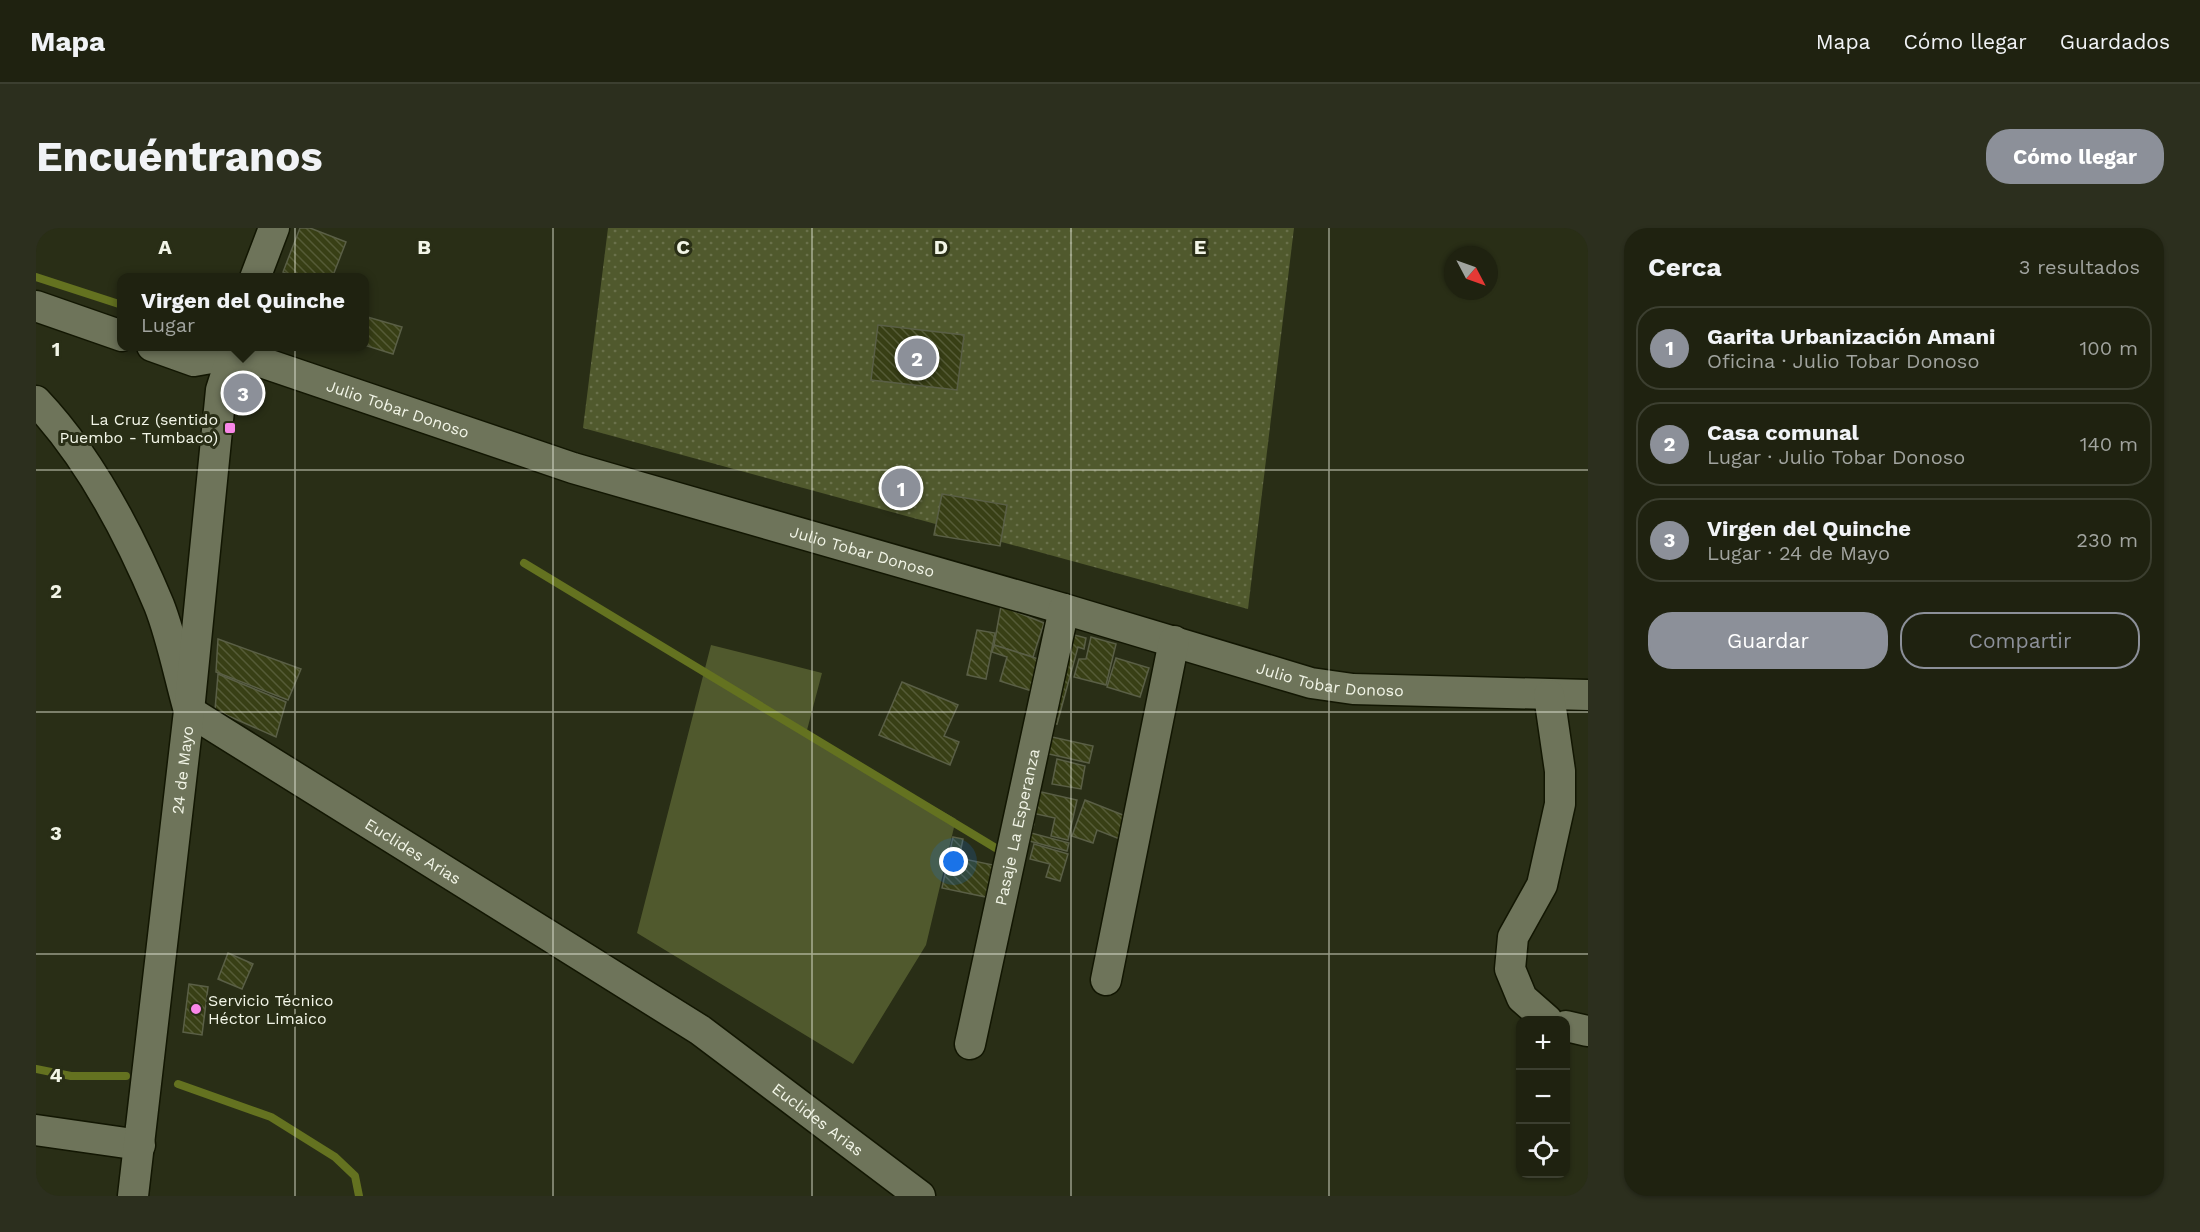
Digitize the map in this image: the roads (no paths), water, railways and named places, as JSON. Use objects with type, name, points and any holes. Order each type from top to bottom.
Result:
[{"type":"street","points":[[257,273],[274,228]]},
{"type":"street","points":[[36,306],[117,334]]},
{"type":"street","name":"Julio Tobar Donoso","points":[[166,351],[194,361],[230,351]]},
{"type":"street","name":"24 de Mayo","points":[[134,1196],[189,711],[221,390],[234,351]]},
{"type":"street","name":"Julio Tobar Donoso","points":[[237,351],[573,468],[1174,641],[1311,683],[1332,686],[1588,695]]},
{"type":"street","points":[[36,401],[53,418],[114,508],[159,606],[189,711]]},
{"type":"street","name":"Pasaje La Esperanza","points":[[970,1044],[1064,609]]},
{"type":"street","points":[[1106,980],[1174,641]]},
{"type":"street","points":[[1542,1016],[1521,998],[1510,969],[1513,937],[1542,885],[1560,804],[1560,771],[1549,695]]},
{"type":"street","name":"Euclides Arias","points":[[189,711],[700,1030],[920,1196]]},
{"type":"street","points":[[36,1130],[140,1145]]},
{"type":"waterway","points":[[36,277],[117,303]]},
{"type":"waterway","points":[[524,563],[999,850]]},
{"type":"waterway","points":[[36,1069],[71,1076],[126,1076]]},
{"type":"waterway","points":[[178,1084],[271,1117],[335,1157],[355,1176],[359,1196]]},
{"type":"place","name":"Casa comunal","points":[[917,358]]},
{"type":"place","name":"Virgen del Quinche","points":[[243,393]]},
{"type":"place","name":"La Cruz (sentido Puembo - Tumbaco)","points":[[230,428]]},
{"type":"place","name":"Garita Urbanización Amani","points":[[901,488]]},
{"type":"place","name":"Servicio Técnico Héctor Limaico","points":[[196,1009]]}]
